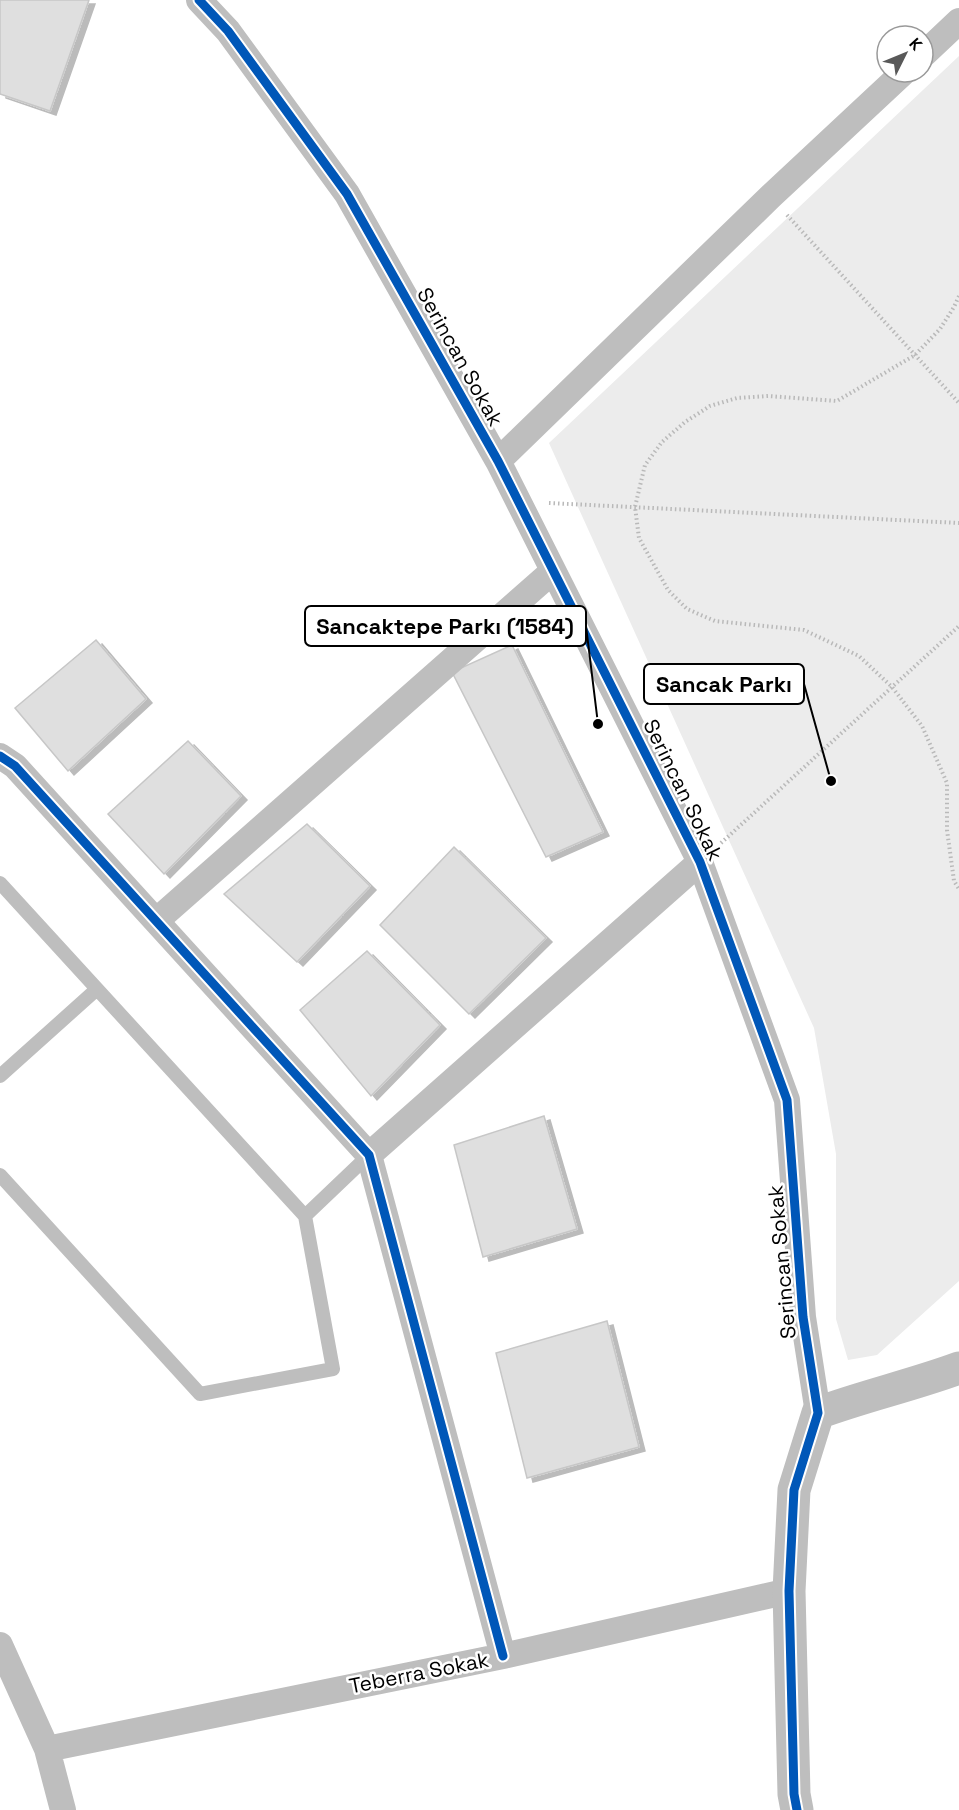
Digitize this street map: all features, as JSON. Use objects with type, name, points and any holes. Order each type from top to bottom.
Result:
[{"type":"street","name":"Serincan Sokak","points":[[199,0],[228,31],[347,194],[498,462],[700,862],[787,1100],[803,1317],[818,1413]]},
{"type":"street","points":[[935,44],[959,21]]},
{"type":"street","points":[[498,462],[770,197],[891,84]]},
{"type":"street","points":[[156,921],[553,571]]},
{"type":"street","points":[[0,756],[15,766],[369,1155],[503,1656]]},
{"type":"street","points":[[369,1155],[700,862]]},
{"type":"street","points":[[797,1810],[794,1794],[789,1591],[794,1490],[818,1413],[959,1368]]},
{"type":"street","name":"Teberra Sokak","points":[[47,1749],[503,1656],[789,1591]]},
{"type":"street","points":[[0,1645],[47,1749],[63,1810]]},
{"type":"lane","points":[[0,883],[305,1216],[333,1369],[200,1394],[0,1175]]},
{"type":"lane","points":[[0,1076],[97,989]]},
{"type":"lane","points":[[305,1216],[369,1155]]},
{"type":"path","points":[[770,197],[959,403]]},
{"type":"path","points":[[959,296],[939,329],[915,355],[837,401],[768,396],[737,398],[710,406],[685,422],[662,442],[645,465],[636,507],[639,538],[668,590],[687,609],[715,621],[804,630],[859,656],[892,687],[922,726],[946,783],[947,830],[954,881],[959,888]]},
{"type":"path","points":[[518,501],[959,523]]},
{"type":"path","points":[[700,862],[959,626]]},
{"type":"shaded area","points":[[959,56],[959,1281],[877,1355],[848,1360],[836,1319],[836,1154],[814,1028],[549,443],[929,84],[935,84],[935,79]]},
{"type":"building","points":[[0,0],[89,0],[50,111],[0,94]]},
{"type":"building","points":[[96,640],[146,699],[68,771],[15,708]]},
{"type":"building","points":[[512,645],[603,832],[546,857],[452,672]]},
{"type":"building","points":[[188,741],[241,796],[164,874],[108,814]]},
{"type":"building","points":[[307,824],[370,886],[297,962],[224,894]]},
{"type":"building","points":[[454,847],[546,938],[469,1014],[380,925]]},
{"type":"building","points":[[367,951],[440,1025],[371,1096],[300,1010]]},
{"type":"building","points":[[544,1116],[577,1229],[483,1257],[454,1145]]},
{"type":"building","points":[[607,1321],[639,1447],[527,1478],[496,1353]]},
{"type":"cycle path","points":[[199,0],[228,31],[347,194],[498,461],[700,862],[787,1100],[803,1317],[818,1413],[794,1490],[789,1591],[794,1794],[797,1810]]},
{"type":"cycle path","points":[[0,756],[15,766],[369,1155],[503,1656]]},
{"type":"place","name":"Sancaktepe Parkı (1584)","points":[[598,724]]},
{"type":"place","name":"Sancak Parkı","points":[[831,781]]}]
